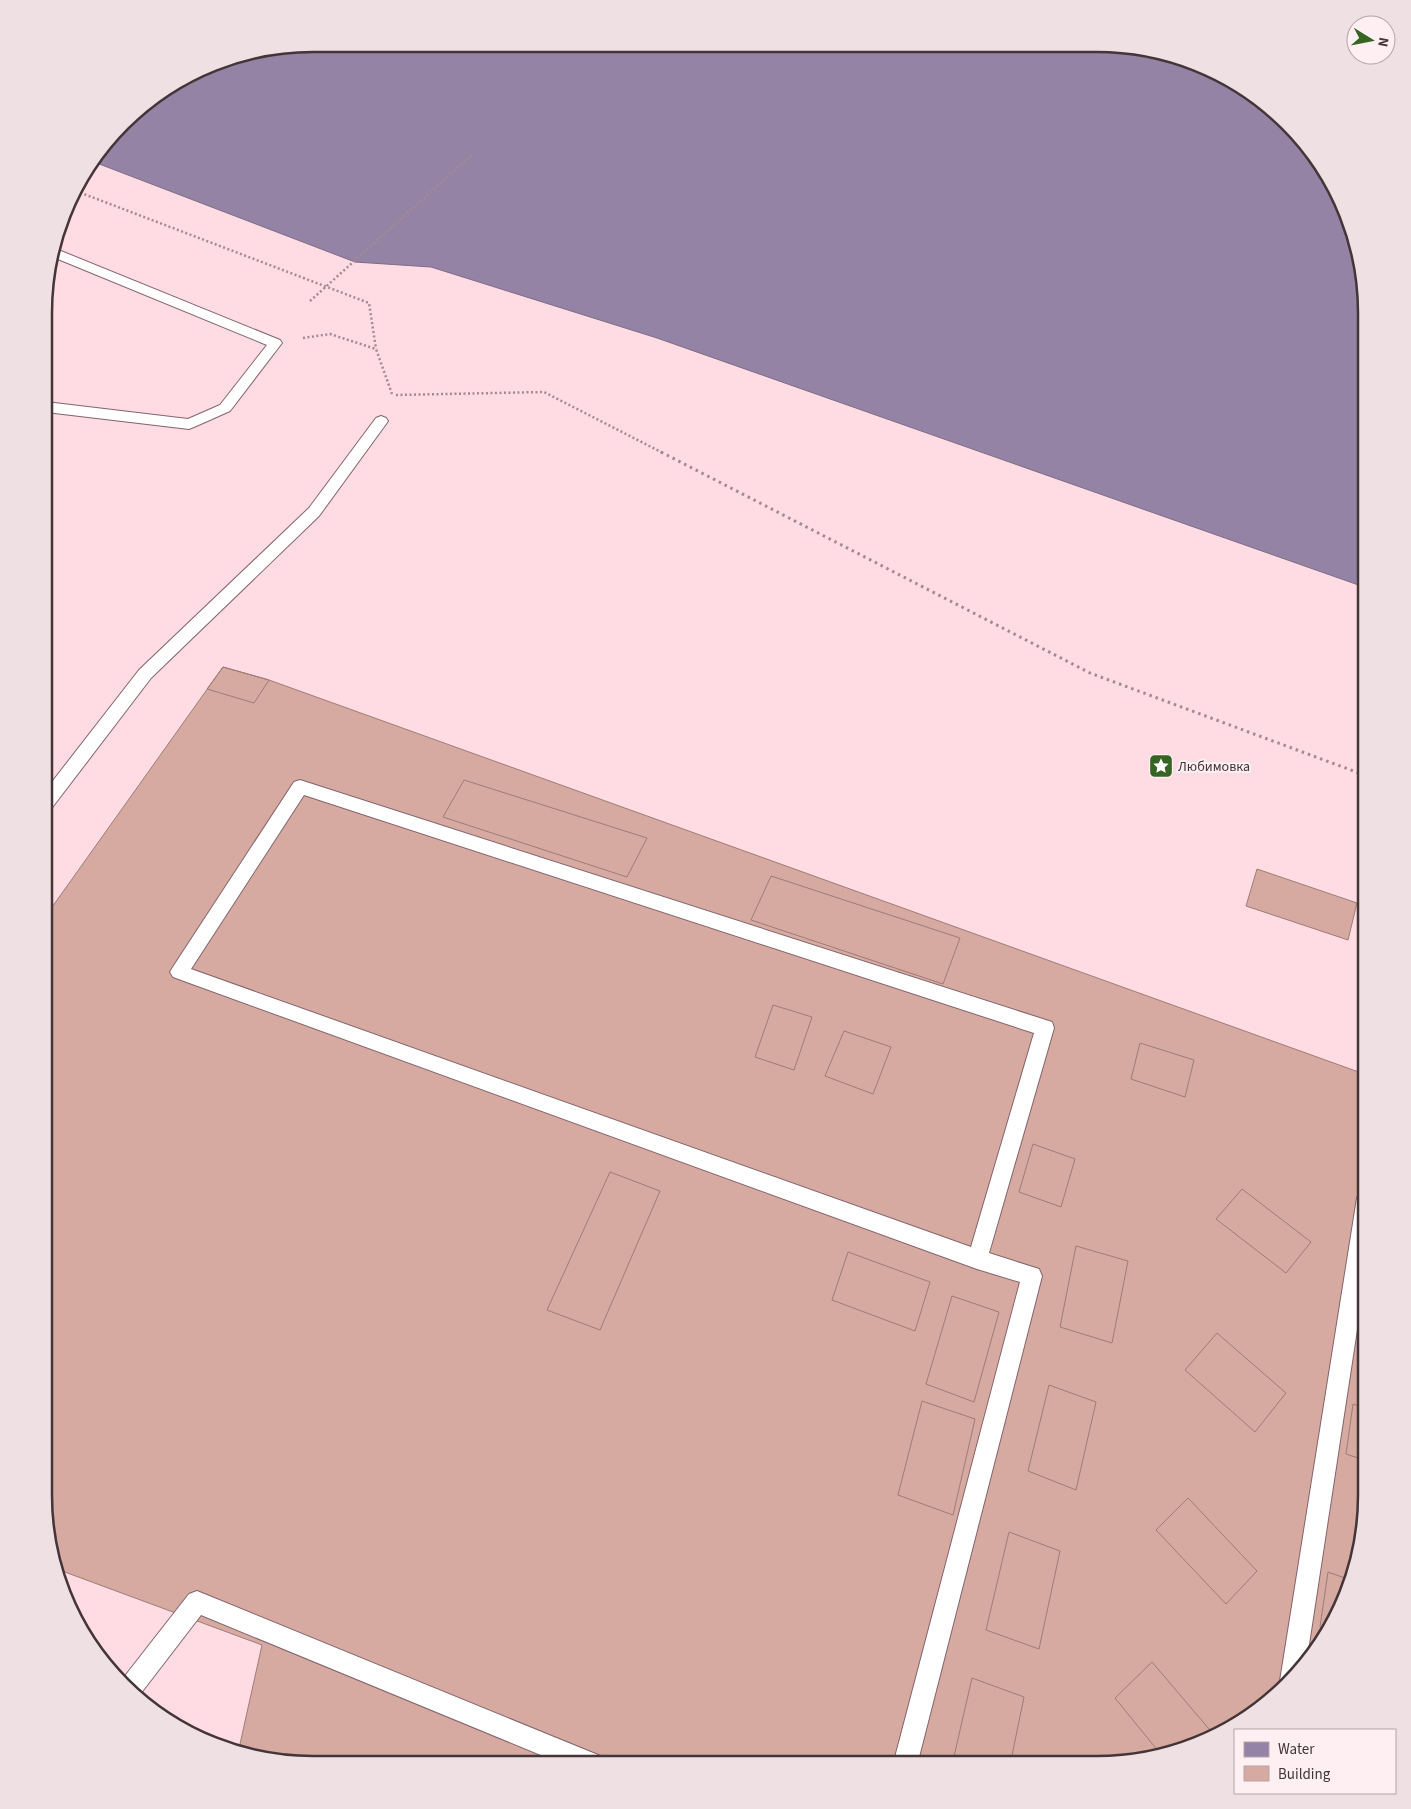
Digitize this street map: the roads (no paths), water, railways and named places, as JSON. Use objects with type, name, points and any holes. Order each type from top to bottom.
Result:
[{"type":"lane","points":[[52,408],[189,424],[226,408],[275,342],[59,255]]},
{"type":"lane","points":[[52,795],[145,674],[314,512],[381,421]]},
{"type":"lane","points":[[907,1756],[1032,1276],[977,1259],[179,972],[300,787],[1045,1028],[977,1259]]},
{"type":"lane","points":[[1294,1668],[1358,1256]]},
{"type":"lane","points":[[133,1684],[197,1602],[573,1756]]},
{"type":"water","points":[[1097,52],[1131,55],[1181,66],[1228,87],[1270,117],[1294,141],[1324,183],[1345,230],[1350,246],[1358,297],[1358,585],[657,338],[431,267],[355,262],[100,164],[117,141],[141,117],[183,87],[214,72],[246,61],[297,53]]},
{"type":"place","name":"Любимовка","points":[[1161,766]]}]
